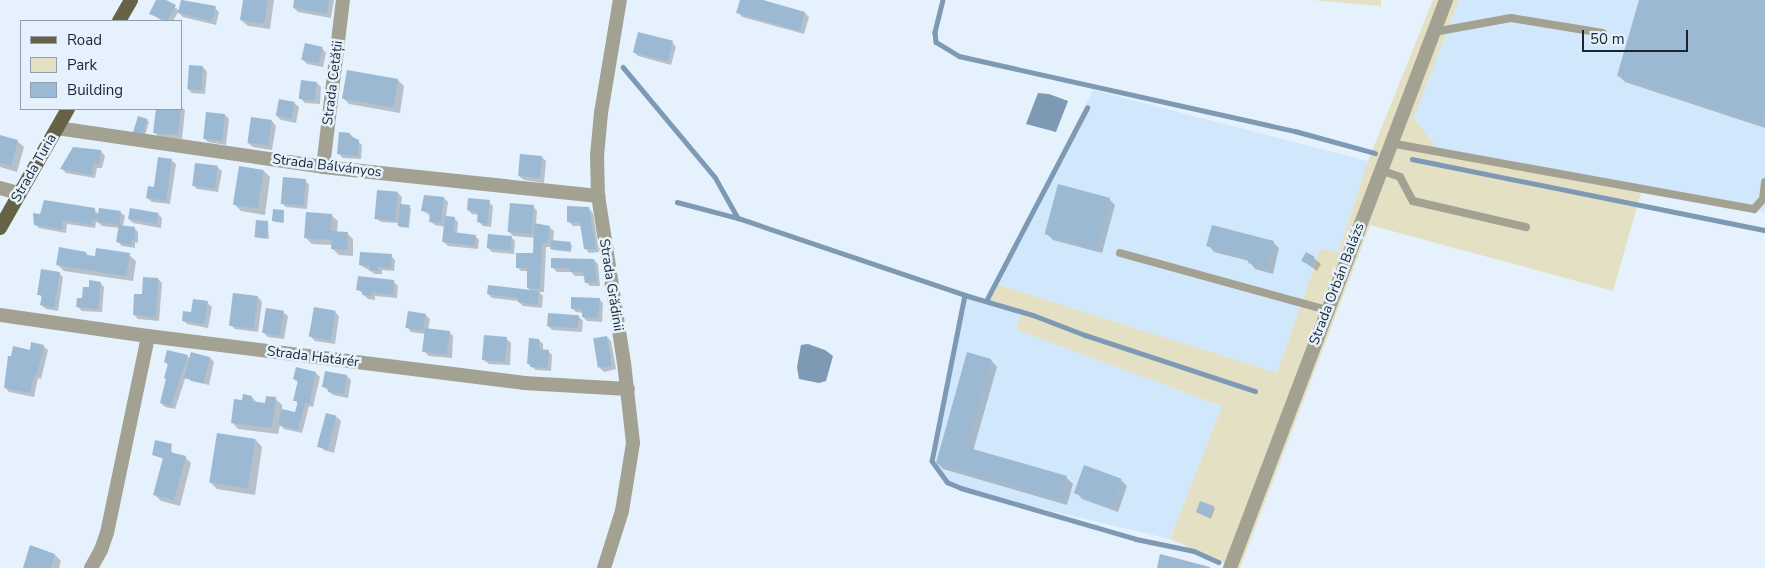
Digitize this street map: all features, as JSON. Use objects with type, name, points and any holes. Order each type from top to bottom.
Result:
[{"type":"main road","points":[[120,20],[131,0]]},
{"type":"main road","name":"Strada Turia","points":[[0,228],[67,110]]},
{"type":"street","name":"Strada Cetății","points":[[323,166],[343,0]]},
{"type":"street","name":"Strada Grădinii","points":[[604,568],[622,512],[631,461],[632,422],[598,196],[597,156],[600,113],[620,0]]},
{"type":"street","name":"Strada Orbán Balázs","points":[[1230,568],[1390,143],[1446,0]]},
{"type":"street","name":"Strada Bálványos","points":[[58,128],[323,166],[598,196]]},
{"type":"street","points":[[0,188],[19,193]]},
{"type":"street","name":"Strada Határér","points":[[0,314],[148,336],[524,383],[628,389]]},
{"type":"street","points":[[91,568],[101,550],[107,532],[148,336]]},
{"type":"lane","points":[[1434,32],[1511,18],[1603,34]]},
{"type":"lane","points":[[1390,143],[1754,209],[1763,200],[1765,182]]},
{"type":"lane","points":[[1380,170],[1400,177],[1413,202],[1526,227]]},
{"type":"lane","points":[[1120,253],[1327,310]]},
{"type":"shaded area","points":[[1459,0],[1765,0],[1765,212],[1643,186],[1437,148],[1414,118]]},
{"type":"shaded area","points":[[1093,90],[1368,161],[1338,253],[1321,248],[1277,373],[996,284]]},
{"type":"shaded area","points":[[1038,93],[1049,94],[1068,101],[1056,132],[1026,124]]},
{"type":"shaded area","points":[[964,296],[1020,312],[1017,330],[1222,406],[1170,539],[955,488],[935,463]]},
{"type":"shaded area","points":[[808,344],[825,350],[833,356],[826,381],[819,383],[799,379],[797,367],[801,345]]},
{"type":"green space","points":[[1313,0],[1381,0],[1381,6]]},
{"type":"green space","points":[[1433,0],[1459,0],[1414,118],[1437,148],[1643,186],[1613,291],[1370,225],[1240,568],[1237,568],[1170,539],[1222,406],[1017,330],[1020,312],[987,303],[996,284],[1277,373],[1321,248],[1338,253],[1368,161]]},
{"type":"building","points":[[156,0],[166,0],[176,5],[168,20],[149,14]]},
{"type":"building","points":[[181,0],[216,6],[212,21],[178,13]]},
{"type":"building","points":[[243,0],[268,0],[264,24],[240,20]]},
{"type":"building","points":[[294,0],[329,0],[327,14],[293,8]]},
{"type":"building","points":[[740,0],[763,0],[805,12],[800,31],[736,13]]},
{"type":"building","points":[[1639,0],[1765,0],[1763,124],[1617,76]]},
{"type":"building","points":[[638,32],[673,41],[668,61],[633,52]]},
{"type":"building","points":[[305,43],[323,47],[319,64],[301,60]]},
{"type":"building","points":[[189,65],[203,66],[201,90],[187,89]]},
{"type":"building","points":[[347,70],[398,79],[393,108],[342,99]]},
{"type":"building","points":[[301,80],[317,82],[315,101],[299,99]]},
{"type":"building","points":[[279,99],[295,102],[291,119],[276,116]]},
{"type":"building","points":[[156,110],[181,110],[178,135],[153,133]]},
{"type":"building","points":[[206,112],[225,114],[222,141],[203,139]]},
{"type":"building","points":[[138,116],[148,119],[142,138],[132,135]]},
{"type":"building","points":[[251,117],[272,120],[268,146],[247,143]]},
{"type":"building","points":[[339,132],[350,133],[350,136],[359,140],[358,156],[337,154]]},
{"type":"building","points":[[0,135],[18,140],[11,166],[0,163]]},
{"type":"building","points":[[73,147],[101,150],[99,164],[93,164],[92,175],[60,169]]},
{"type":"building","points":[[520,154],[542,156],[540,178],[518,176]]},
{"type":"building","points":[[158,157],[172,159],[166,201],[146,198],[148,186],[154,187]]},
{"type":"building","points":[[195,163],[218,166],[215,189],[192,186]]},
{"type":"building","points":[[239,166],[264,170],[258,208],[233,205]]},
{"type":"building","points":[[283,177],[306,179],[304,206],[281,204]]},
{"type":"building","points":[[1058,184],[1110,198],[1097,248],[1045,234]]},
{"type":"building","points":[[377,190],[398,192],[395,221],[374,219]]},
{"type":"building","points":[[424,195],[444,197],[441,223],[429,222],[430,212],[421,211]]},
{"type":"building","points":[[468,198],[490,200],[487,224],[477,222],[478,212],[467,210]]},
{"type":"building","points":[[44,200],[95,208],[94,213],[98,214],[99,208],[121,211],[119,225],[97,222],[97,220],[92,219],[92,225],[63,220],[62,229],[34,225],[33,213],[40,214]]},
{"type":"building","points":[[510,203],[534,205],[531,234],[507,232]]},
{"type":"building","points":[[400,204],[410,205],[408,227],[398,226]]},
{"type":"building","points":[[567,206],[589,207],[596,249],[584,249],[580,223],[567,222]]},
{"type":"building","points":[[130,208],[159,213],[157,224],[128,219]]},
{"type":"building","points":[[273,209],[284,210],[283,222],[272,221]]},
{"type":"building","points":[[306,212],[332,214],[331,231],[348,232],[347,250],[331,249],[332,240],[304,238]]},
{"type":"building","points":[[445,216],[455,217],[453,232],[476,235],[475,246],[442,242]]},
{"type":"building","points":[[256,220],[268,221],[266,238],[255,237]]},
{"type":"building","points":[[534,223],[550,226],[548,243],[542,243],[540,289],[527,288],[527,268],[516,268],[516,253],[533,253]]},
{"type":"building","points":[[119,225],[135,227],[135,239],[132,239],[131,245],[116,242]]},
{"type":"building","points":[[1212,225],[1274,241],[1267,268],[1248,263],[1249,257],[1206,246]]},
{"type":"building","points":[[488,234],[512,236],[511,250],[487,248]]},
{"type":"building","points":[[551,240],[571,242],[570,251],[550,249]]},
{"type":"building","points":[[59,247],[86,252],[86,255],[95,256],[96,248],[130,253],[126,276],[56,265]]},
{"type":"building","points":[[360,252],[392,254],[391,268],[378,267],[378,271],[370,270],[370,266],[359,265]]},
{"type":"building","points":[[1306,252],[1315,257],[1310,266],[1301,261]]},
{"type":"building","points":[[551,258],[594,259],[597,282],[585,283],[583,272],[570,272],[569,268],[551,268]]},
{"type":"building","points":[[41,269],[60,272],[54,308],[40,305],[42,295],[37,295]]},
{"type":"building","points":[[358,276],[394,280],[393,295],[372,292],[371,296],[362,295],[363,291],[356,290]]},
{"type":"building","points":[[143,277],[158,278],[156,317],[133,315],[134,294],[142,294]]},
{"type":"building","points":[[89,280],[101,282],[98,309],[76,307],[77,298],[82,298],[83,287],[89,287]]},
{"type":"building","points":[[488,285],[539,291],[538,305],[518,302],[518,298],[487,294]]},
{"type":"building","points":[[233,293],[258,296],[254,329],[229,326]]},
{"type":"building","points":[[571,297],[600,298],[598,318],[582,317],[582,309],[571,309]]},
{"type":"building","points":[[193,299],[208,301],[204,324],[182,321],[183,311],[191,312]]},
{"type":"building","points":[[314,307],[336,311],[330,340],[309,337]]},
{"type":"building","points":[[266,308],[284,311],[280,336],[262,333]]},
{"type":"building","points":[[408,311],[426,314],[423,331],[405,328]]},
{"type":"building","points":[[548,313],[579,315],[578,328],[547,326]]},
{"type":"building","points":[[425,328],[450,331],[447,355],[422,352]]},
{"type":"building","points":[[484,335],[507,337],[505,362],[482,360]]},
{"type":"building","points":[[607,336],[612,366],[598,368],[593,338]]},
{"type":"building","points":[[529,338],[539,339],[539,349],[549,350],[547,368],[530,367],[531,364],[527,364]]},
{"type":"building","points":[[31,342],[44,345],[37,375],[34,375],[30,393],[4,388],[8,356],[11,356],[13,346],[30,350]]},
{"type":"building","points":[[167,350],[188,355],[171,406],[160,403],[168,364],[164,362]]},
{"type":"building","points":[[191,352],[210,357],[203,383],[184,378]]},
{"type":"building","points":[[967,352],[991,359],[966,447],[1067,476],[1061,499],[936,463]]},
{"type":"building","points":[[296,367],[316,372],[309,404],[305,403],[298,430],[278,425],[282,409],[295,412],[298,401],[293,401],[298,380],[293,379]]},
{"type":"building","points":[[325,371],[347,375],[344,394],[328,392],[328,388],[322,387]]},
{"type":"building","points":[[243,394],[252,396],[251,401],[265,403],[266,396],[276,397],[272,428],[231,423],[234,399],[242,400]]},
{"type":"building","points":[[326,413],[337,416],[328,450],[317,447]]},
{"type":"building","points":[[217,433],[256,439],[248,488],[209,482]]},
{"type":"building","points":[[155,440],[172,444],[170,452],[186,456],[174,500],[153,495],[163,458],[152,455]]},
{"type":"building","points":[[1084,465],[1122,479],[1111,507],[1074,493]]},
{"type":"building","points":[[1200,501],[1214,506],[1210,517],[1196,512]]},
{"type":"building","points":[[30,545],[55,554],[51,568],[23,568]]},
{"type":"building","points":[[1160,554],[1210,567],[1210,568],[1157,568]]},
{"type":"waterway","points":[[943,0],[935,32],[936,42],[959,56],[1295,131],[1375,153]]},
{"type":"waterway","points":[[623,67],[715,177],[738,218]]},
{"type":"waterway","points":[[986,301],[1087,108]]},
{"type":"waterway","points":[[1412,159],[1765,230]]},
{"type":"waterway","points":[[677,202],[738,218],[965,295],[932,461],[947,482],[961,488],[1136,539],[1194,551],[1219,562]]},
{"type":"waterway","points":[[965,295],[1033,315],[1085,335],[1255,391]]}]
